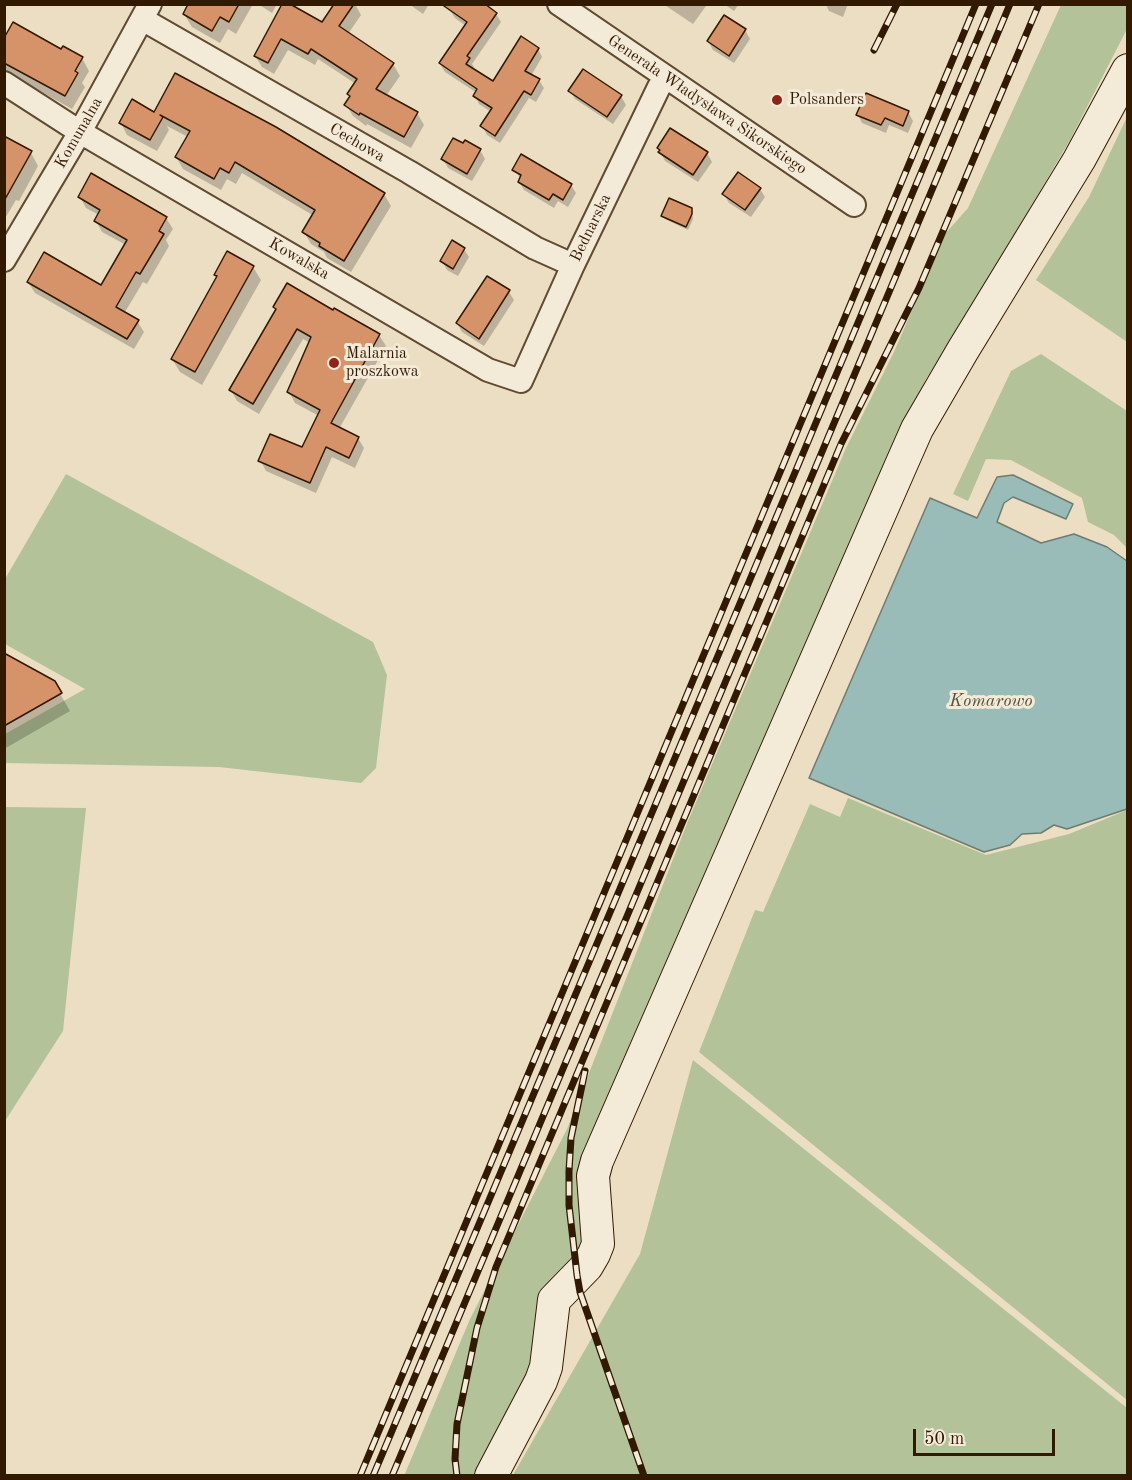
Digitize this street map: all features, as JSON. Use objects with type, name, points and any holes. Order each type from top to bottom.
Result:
[{"type":"street","name":"Generała Władysława Sikorskiego","points":[[559,4],[854,205]]},
{"type":"street","name":"Komunalna","points":[[4,260],[80,132],[146,12]]},
{"type":"street","name":"Cechowa","points":[[146,12],[535,248],[573,265]]},
{"type":"street","points":[[491,1476],[541,1381],[546,1367],[554,1299],[586,1266],[598,1244],[593,1176],[597,1161],[917,429],[1009,271],[1079,160],[1128,70]]},
{"type":"street","name":"Bednarska","points":[[520,381],[573,265],[660,87],[667,78]]},
{"type":"street","name":"Kowalska","points":[[4,83],[80,132],[488,370],[520,381]]},
{"type":"green space","points":[[1061,5],[1127,5],[1127,29],[1070,140],[989,278],[926,379],[888,462],[586,1167],[588,1241],[535,1364],[480,1475],[404,1476],[470,1319],[567,1129],[688,821],[846,448],[894,352],[945,234],[968,208]]},
{"type":"green space","points":[[1127,117],[1128,342],[1036,280],[1089,197]]},
{"type":"green space","points":[[1041,354],[1127,411],[1127,548],[1114,535],[1088,522],[1082,498],[1011,460],[986,459],[968,501],[953,494],[1011,371]]},
{"type":"green space","points":[[66,474],[373,642],[387,675],[376,768],[361,783],[219,767],[5,763],[5,734],[85,689],[5,644],[5,579]]},
{"type":"green space","points":[[848,798],[986,855],[1069,834],[1127,810],[1127,1400],[699,1052],[755,910],[763,912],[810,804],[840,817]]},
{"type":"green space","points":[[5,807],[86,808],[63,1031],[5,1121]]},
{"type":"green space","points":[[693,1060],[1127,1408],[1127,1475],[513,1475],[640,1254]]},
{"type":"water","name":"Komarowo","points":[[1013,475],[1073,504],[1066,519],[1013,497],[1004,503],[997,522],[1041,543],[1074,534],[1107,547],[1127,561],[1127,809],[1067,829],[1054,825],[1041,833],[1022,834],[1010,845],[984,852],[809,778],[930,498],[977,518],[997,477]]},
{"type":"building","points":[[188,4],[239,4],[229,22],[220,17],[212,31],[183,14]]},
{"type":"building","points":[[282,4],[290,4],[322,22],[334,4],[354,4],[339,26],[394,63],[376,89],[418,112],[404,137],[344,105],[350,96],[347,94],[357,79],[311,49],[308,54],[281,39],[268,63],[254,56]]},
{"type":"building","points":[[441,4],[485,4],[497,13],[467,56],[470,58],[466,64],[493,81],[521,36],[539,48],[525,71],[540,79],[531,95],[524,91],[495,136],[480,126],[492,108],[473,96],[477,89],[439,63],[467,22]]},
{"type":"building","points":[[724,15],[746,29],[729,56],[707,41]]},
{"type":"building","points":[[13,22],[61,49],[63,46],[83,57],[75,71],[78,73],[65,96],[4,63],[4,38]]},
{"type":"building","points":[[583,69],[622,95],[607,117],[568,91]]},
{"type":"building","points":[[175,73],[276,127],[385,193],[344,261],[319,246],[320,243],[302,232],[315,210],[235,162],[229,173],[220,168],[214,179],[175,157],[190,131],[160,115],[163,117],[150,140],[119,123],[132,99],[154,112]]},
{"type":"building","points":[[866,93],[909,111],[903,126],[885,118],[881,125],[856,115]]},
{"type":"building","points":[[670,128],[708,152],[693,175],[658,152],[660,150],[657,148]]},
{"type":"building","points":[[4,136],[32,151],[4,201]]},
{"type":"building","points":[[453,138],[463,143],[465,140],[481,149],[467,174],[441,159]]},
{"type":"building","points":[[521,154],[572,184],[563,200],[553,194],[549,200],[518,182],[521,175],[512,170]]},
{"type":"building","points":[[738,172],[761,188],[745,210],[722,194]]},
{"type":"building","points":[[91,173],[167,217],[159,231],[164,234],[140,274],[136,272],[116,307],[139,320],[127,339],[27,282],[44,252],[101,285],[127,240],[94,221],[100,210],[78,197]]},
{"type":"building","points":[[669,198],[692,208],[692,214],[686,227],[661,216]]},
{"type":"building","points":[[452,240],[465,248],[453,269],[440,261]]},
{"type":"building","points":[[227,251],[254,266],[195,372],[171,359],[217,276],[214,275]]},
{"type":"building","points":[[487,276],[510,290],[479,339],[456,323]]},
{"type":"building","points":[[287,283],[380,334],[331,423],[359,437],[349,458],[326,447],[310,483],[258,461],[270,434],[302,447],[320,410],[287,392],[311,337],[297,329],[253,404],[229,390],[276,309],[273,307]]},
{"type":"building","points":[[4,653],[55,681],[62,693],[4,726]]},
{"type":"railway","points":[[874,50],[897,4]]},
{"type":"railway","points":[[360,1476],[976,4]]},
{"type":"railway","points":[[373,1476],[992,4]]},
{"type":"railway","points":[[392,1476],[1010,4]]},
{"type":"railway","points":[[457,1476],[455,1459],[457,1424],[477,1328],[496,1267],[841,444],[919,288],[1039,4]]},
{"type":"railway","points":[[585,1071],[571,1138],[569,1171],[569,1205],[577,1275],[580,1292],[644,1476]]},
{"type":"place","name":"Polsanders","points":[[777,100]]},
{"type":"place","name":"Malarnia proszkowa","points":[[334,363]]}]
